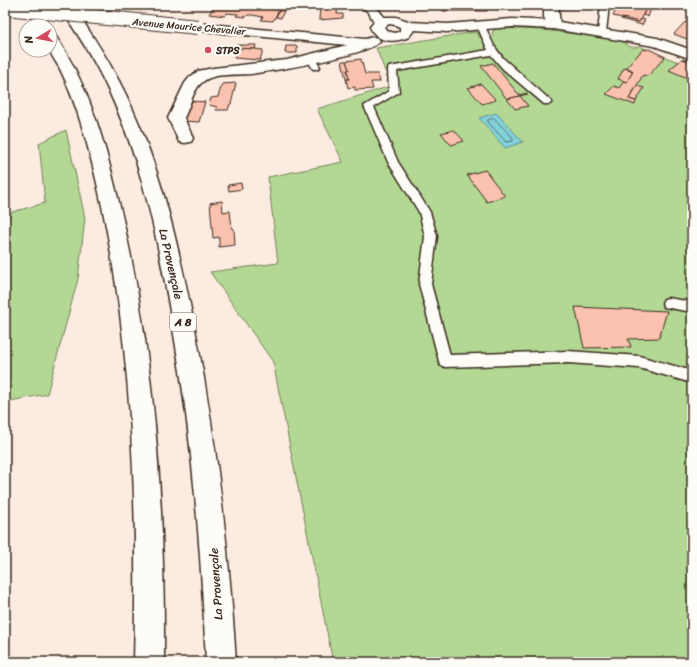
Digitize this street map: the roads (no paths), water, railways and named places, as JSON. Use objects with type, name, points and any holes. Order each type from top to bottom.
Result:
[{"type":"main road","points":[[29,5],[38,18]]},
{"type":"main road","name":"La Provençale","points":[[65,5],[79,23],[108,72],[132,126],[156,202],[176,282],[201,423],[216,570],[221,662]]},
{"type":"main road","points":[[367,5],[374,11],[379,32]]},
{"type":"main road","points":[[380,5],[403,27],[432,32],[447,28],[480,24],[512,23],[553,26],[602,32],[657,42],[692,55]]},
{"type":"main road","points":[[552,5],[551,18],[553,26]]},
{"type":"main road","name":"Avenue Maurice Chevalier","points":[[5,8],[331,40],[379,32]]},
{"type":"main road","points":[[185,138],[176,118],[195,80],[205,73],[292,67],[314,62],[344,52],[379,32],[396,37],[403,27]]},
{"type":"main road","points":[[314,62],[331,40]]},
{"type":"main road","points":[[58,53],[72,80],[91,133],[106,186],[119,241],[131,316],[139,387],[146,483],[151,598],[149,662]]},
{"type":"main road","points":[[141,662],[151,598]]},
{"type":"lane","points":[[552,5],[565,5]]},
{"type":"lane","points":[[602,32],[605,5]]},
{"type":"lane","points":[[480,24],[493,52],[519,79],[536,91],[547,102]]},
{"type":"lane","points":[[493,52],[392,69],[394,92],[369,106],[393,162],[424,212],[431,236],[425,284],[445,361],[568,356],[639,362],[692,376]]},
{"type":"lane","points":[[668,303],[692,307]]},
{"type":"water","points":[[496,113],[523,142],[505,148],[479,118]]},
{"type":"place","name":"STPS","points":[[208,50]]}]
